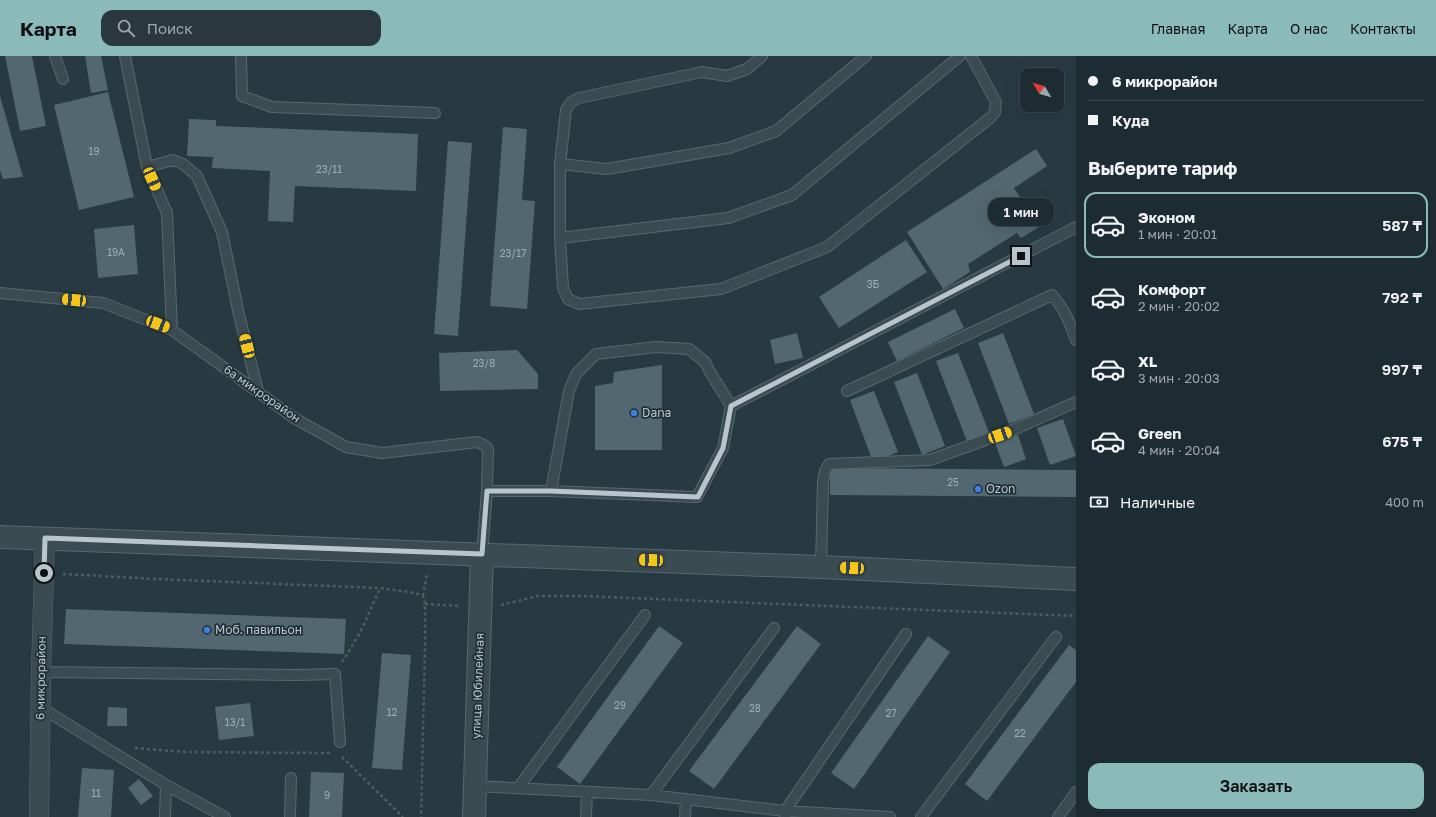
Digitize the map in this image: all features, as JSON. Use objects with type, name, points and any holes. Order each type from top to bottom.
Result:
[{"type":"street","points":[[0,537],[820,567],[1076,579]]},
{"type":"street","name":"6 микрорайон","points":[[39,817],[40,707],[45,538]]},
{"type":"street","name":"улица Юбилейная","points":[[474,817],[482,554]]},
{"type":"lane","points":[[55,56],[63,79]]},
{"type":"lane","points":[[125,56],[147,167],[167,213],[172,330]]},
{"type":"lane","points":[[241,56],[242,96],[272,106],[435,113]]},
{"type":"lane","points":[[762,56],[747,69],[728,76],[702,72],[580,98],[571,102],[566,110],[560,164],[560,238],[563,288],[568,299],[579,304],[721,289],[827,247],[990,118],[994,112],[996,102],[971,56]]},
{"type":"lane","points":[[560,164],[606,169],[729,148],[776,131],[866,56]]},
{"type":"lane","points":[[560,238],[728,218],[792,195],[960,56]]},
{"type":"lane","points":[[147,167],[173,160],[183,164],[197,176],[222,232],[239,315],[258,391]]},
{"type":"lane","points":[[731,406],[1076,227]]},
{"type":"lane","name":"6а микрорайон","points":[[0,293],[103,303],[172,330],[294,418],[346,447],[382,453],[463,443],[476,442],[484,444],[488,448],[487,491]]},
{"type":"lane","points":[[847,391],[1052,295],[1059,303],[1069,320],[1076,340]]},
{"type":"lane","points":[[482,554],[487,491],[551,491],[698,497],[723,448],[731,406],[705,362],[689,349],[656,347],[596,354],[576,374],[569,391],[551,491]]},
{"type":"lane","points":[[820,567],[823,482],[825,471],[830,464],[930,460],[1013,430],[1076,402]]},
{"type":"lane","points":[[518,788],[645,615]]},
{"type":"lane","points":[[651,795],[774,628]]},
{"type":"lane","points":[[785,814],[906,634]]},
{"type":"lane","points":[[921,817],[1056,637]]},
{"type":"lane","points":[[41,672],[296,675],[335,674],[340,742]]},
{"type":"lane","points":[[40,707],[166,785],[225,817]]},
{"type":"lane","points":[[290,817],[291,778]]},
{"type":"lane","points":[[165,817],[166,785]]},
{"type":"lane","points":[[475,786],[651,795],[785,814],[890,817]]},
{"type":"lane","points":[[586,817],[587,792]]},
{"type":"lane","points":[[1058,817],[1076,792]]},
{"type":"lane","points":[[685,817],[686,799]]},
{"type":"path","points":[[44,573],[380,588],[415,593],[423,596],[425,604],[426,648],[421,817]]},
{"type":"path","points":[[335,674],[360,633],[380,588]]},
{"type":"path","points":[[425,604],[480,607],[500,605],[538,596],[581,596],[1076,616]]},
{"type":"path","points":[[103,746],[185,752],[334,753]]},
{"type":"path","points":[[341,756],[357,770],[403,817]]},
{"type":"building","points":[[5,56],[32,56],[46,126],[20,131]]},
{"type":"building","points":[[85,56],[101,56],[108,90],[91,93]]},
{"type":"building","points":[[108,92],[134,197],[79,210],[54,105]]},
{"type":"building","points":[[0,96],[23,177],[3,179],[0,170]]},
{"type":"building","points":[[189,119],[216,120],[216,126],[418,134],[416,191],[295,186],[293,222],[268,221],[270,171],[212,168],[213,157],[187,156]]},
{"type":"building","points":[[503,127],[527,129],[522,200],[535,201],[527,309],[490,306]]},
{"type":"building","points":[[448,141],[472,143],[458,336],[434,334]]},
{"type":"building","points":[[1036,149],[1047,166],[1014,188],[1039,227],[1021,238],[1017,233],[968,264],[970,272],[943,289],[907,232]]},
{"type":"building","points":[[134,225],[138,274],[98,278],[94,229]]},
{"type":"building","points":[[906,240],[927,272],[839,328],[819,297]]},
{"type":"building","points":[[955,309],[964,328],[897,361],[888,342]]},
{"type":"building","points":[[797,333],[803,358],[775,364],[770,340]]},
{"type":"building","points":[[1003,333],[1034,414],[1009,424],[978,343]]},
{"type":"building","points":[[517,350],[538,374],[538,389],[440,391],[439,353]]},
{"type":"building","points":[[958,353],[990,435],[968,444],[936,361]]},
{"type":"building","points":[[662,365],[662,450],[595,450],[595,386],[613,383],[614,372]]},
{"type":"building","points":[[917,373],[945,446],[922,455],[894,382]]},
{"type":"building","points":[[874,391],[898,452],[873,462],[850,400]]},
{"type":"building","points":[[1063,419],[1076,456],[1050,465],[1037,428]]},
{"type":"building","points":[[1018,435],[1026,459],[1004,467],[995,443]]},
{"type":"building","points":[[830,468],[1076,470],[1076,497],[830,495]]},
{"type":"building","points":[[66,609],[346,619],[344,654],[64,644]]},
{"type":"building","points":[[659,626],[683,643],[580,784],[557,767]]},
{"type":"building","points":[[797,626],[821,644],[714,789],[689,771]]},
{"type":"building","points":[[928,636],[950,652],[854,789],[831,773]]},
{"type":"building","points":[[1069,645],[1076,650],[1076,682],[987,801],[965,784]]},
{"type":"building","points":[[382,653],[411,655],[402,770],[372,768]]},
{"type":"building","points":[[250,703],[254,736],[219,740],[215,707]]},
{"type":"building","points":[[108,707],[127,708],[127,726],[107,726]]},
{"type":"building","points":[[82,768],[114,770],[111,817],[78,817]]},
{"type":"building","points":[[311,772],[344,773],[342,817],[309,817]]},
{"type":"building","points":[[139,779],[153,796],[141,805],[128,788]]},
{"type":"place","name":"Dana","points":[[634,413]]},
{"type":"place","name":"Ozon","points":[[978,489]]},
{"type":"place","name":"Моб. павильон","points":[[207,630]]},
{"type":"route","points":[[44,573],[45,538],[482,554],[487,491],[551,491],[698,497],[723,448],[731,406],[1021,256]]}]
